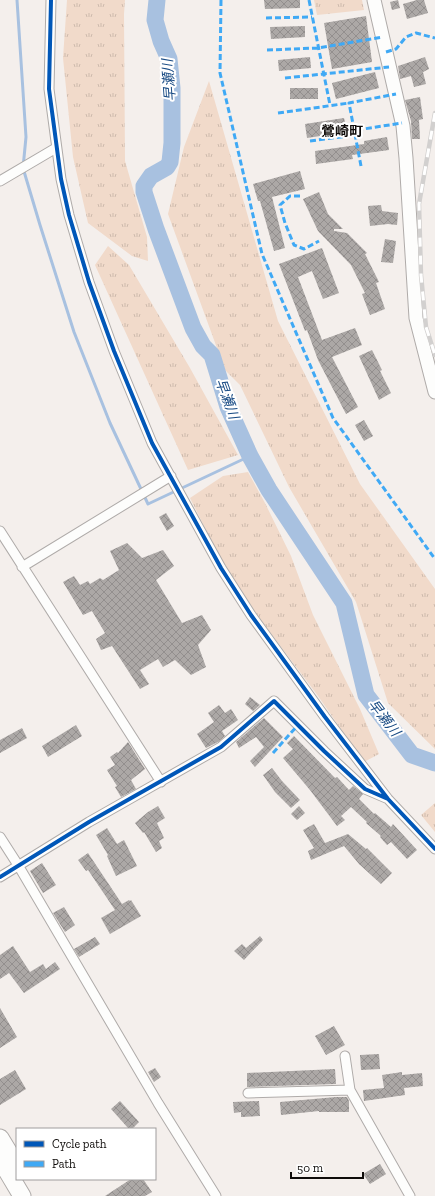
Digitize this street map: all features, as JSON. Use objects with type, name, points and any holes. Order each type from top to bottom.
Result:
[{"type":"highway","points":[[0,1138],[16,1164]]},
{"type":"highway","points":[[0,1159],[22,1196]]},
{"type":"highway","points":[[26,1180],[35,1196]]},
{"type":"street","points":[[51,0],[49,35],[49,89],[56,148],[69,215],[89,282],[114,351],[152,443],[221,568],[251,615],[325,717],[388,799],[435,850]]},
{"type":"street","points":[[374,0],[403,126],[416,318],[435,392]]},
{"type":"street","points":[[0,182],[56,148]]},
{"type":"street","points":[[22,567],[171,476]]},
{"type":"street","points":[[0,531],[161,782]]},
{"type":"street","points":[[0,877],[89,822],[221,747],[274,701],[365,789],[388,799]]},
{"type":"street","points":[[0,837],[158,1103],[216,1196]]},
{"type":"street","points":[[345,1056],[350,1090],[410,1196]]},
{"type":"street","points":[[248,1093],[350,1090]]},
{"type":"green space","points":[[67,0],[125,0],[125,161],[147,237],[148,261],[132,256],[88,223],[73,157],[63,58]]},
{"type":"green space","points":[[314,0],[362,0],[364,10],[317,15]]},
{"type":"green space","points":[[209,81],[278,321],[360,484],[435,589],[435,749],[388,703],[356,602],[289,487],[240,385],[225,370],[168,214],[184,147]]},
{"type":"green space","points":[[108,246],[129,265],[190,368],[238,455],[188,470],[95,265]]},
{"type":"green space","points":[[248,472],[291,556],[313,615],[360,709],[379,754],[364,762],[318,696],[260,619],[220,558],[190,498],[223,476]]},
{"type":"green space","points":[[435,803],[435,832],[421,815]]},
{"type":"building","points":[[264,0],[300,0],[300,8],[265,9]]},
{"type":"building","points":[[398,0],[400,8],[392,10],[390,2]]},
{"type":"building","points":[[417,0],[424,0],[428,13],[407,19],[403,4]]},
{"type":"building","points":[[366,16],[372,62],[332,69],[324,23]]},
{"type":"building","points":[[305,26],[305,37],[271,39],[270,27]]},
{"type":"building","points":[[310,57],[311,68],[279,71],[278,60]]},
{"type":"building","points":[[425,57],[429,69],[423,72],[426,84],[414,87],[411,76],[400,79],[398,66]]},
{"type":"building","points":[[375,72],[379,88],[336,99],[332,83]]},
{"type":"building","points":[[290,88],[318,88],[318,99],[290,99]]},
{"type":"building","points":[[420,97],[423,119],[419,120],[420,139],[412,139],[411,121],[405,100]]},
{"type":"building","points":[[344,118],[347,132],[307,138],[305,124]]},
{"type":"building","points":[[387,137],[389,150],[352,155],[353,159],[316,164],[315,151],[364,144],[364,141]]},
{"type":"building","points":[[300,171],[305,189],[272,197],[285,248],[274,251],[260,201],[258,201],[253,184]]},
{"type":"building","points":[[319,192],[328,214],[343,229],[334,229],[334,231],[347,233],[367,253],[365,254],[379,282],[376,283],[385,309],[370,315],[362,294],[365,293],[351,265],[318,231],[303,199]]},
{"type":"building","points":[[381,205],[382,211],[398,213],[397,225],[388,224],[370,226],[368,206]]},
{"type":"building","points":[[385,239],[396,241],[393,263],[381,262]]},
{"type":"building","points":[[322,248],[339,293],[323,299],[312,271],[298,277],[322,340],[355,328],[362,345],[332,357],[358,407],[346,414],[318,360],[307,330],[305,331],[279,264]]},
{"type":"building","points":[[372,350],[391,393],[379,400],[359,356]]},
{"type":"building","points":[[364,420],[373,436],[364,441],[355,425]]},
{"type":"building","points":[[166,513],[174,526],[167,531],[159,517]]},
{"type":"building","points":[[127,543],[142,558],[163,550],[174,566],[156,580],[182,623],[202,615],[211,630],[198,645],[206,667],[191,675],[175,660],[163,667],[158,659],[140,670],[149,684],[140,689],[112,646],[101,650],[96,639],[105,633],[92,611],[83,615],[63,582],[74,576],[80,585],[88,581],[90,584],[100,578],[103,580],[119,570],[110,551]]},
{"type":"building","points":[[250,697],[260,705],[253,711],[245,704]]},
{"type":"building","points":[[219,705],[225,713],[231,709],[238,720],[222,731],[225,736],[218,742],[206,748],[197,734],[214,722],[208,713]]},
{"type":"building","points":[[264,718],[283,737],[255,767],[250,761],[264,747],[256,737],[239,748],[236,742]]},
{"type":"building","points":[[76,725],[82,736],[48,757],[42,746]]},
{"type":"building","points":[[22,728],[27,738],[0,753],[0,740]]},
{"type":"building","points":[[294,736],[335,778],[337,777],[349,790],[353,786],[363,794],[359,799],[374,814],[375,813],[391,827],[393,824],[417,850],[407,859],[391,842],[387,845],[380,837],[381,836],[351,807],[341,816],[345,820],[337,826],[310,790],[283,758],[293,749],[287,743]]},
{"type":"building","points":[[128,742],[145,769],[131,780],[136,789],[121,797],[115,787],[117,786],[107,770],[115,765],[110,757],[117,752],[118,753]]},
{"type":"building","points":[[272,768],[300,800],[291,808],[275,792],[263,775]]},
{"type":"building","points":[[158,806],[165,818],[157,823],[164,838],[159,841],[162,848],[156,852],[144,832],[143,833],[135,823]]},
{"type":"building","points":[[299,806],[305,813],[297,820],[291,814]]},
{"type":"building","points":[[314,824],[325,843],[348,834],[366,849],[367,848],[392,873],[381,884],[359,864],[344,846],[311,860],[308,851],[314,848],[303,830]]},
{"type":"building","points":[[107,828],[117,844],[124,840],[137,866],[116,876],[107,856],[108,855],[96,835]]},
{"type":"building","points":[[88,853],[122,904],[131,900],[141,916],[110,934],[101,918],[115,910],[88,870],[86,871],[78,860]]},
{"type":"building","points":[[42,863],[56,885],[43,893],[30,871]]},
{"type":"building","points":[[64,907],[75,925],[65,932],[53,913]]},
{"type":"building","points":[[260,936],[263,940],[244,960],[234,951],[242,944],[246,948]]},
{"type":"building","points":[[95,937],[100,944],[79,957],[74,949]]},
{"type":"building","points":[[13,946],[30,972],[43,964],[46,969],[55,962],[60,969],[24,993],[9,973],[0,979],[0,955]]},
{"type":"building","points":[[0,1008],[17,1037],[0,1048]]},
{"type":"building","points":[[334,1026],[345,1045],[326,1055],[315,1036]]},
{"type":"building","points":[[379,1054],[380,1069],[361,1070],[360,1055]]},
{"type":"building","points":[[155,1068],[161,1077],[154,1082],[148,1072]]},
{"type":"building","points":[[335,1069],[336,1084],[247,1087],[247,1073]]},
{"type":"building","points":[[15,1070],[26,1089],[0,1105],[0,1079]]},
{"type":"building","points":[[402,1072],[402,1075],[422,1073],[423,1086],[404,1088],[405,1095],[364,1101],[363,1090],[384,1088],[382,1075]]},
{"type":"building","points":[[347,1097],[349,1101],[349,1112],[319,1111],[281,1115],[280,1102]]},
{"type":"building","points":[[120,1101],[139,1122],[133,1128],[128,1128],[111,1109]]},
{"type":"building","points":[[259,1101],[260,1116],[241,1117],[241,1112],[234,1113],[233,1102]]},
{"type":"building","points":[[380,1164],[386,1174],[370,1184],[363,1174]]},
{"type":"building","points":[[129,1180],[144,1180],[152,1192],[145,1196],[105,1196]]},
{"type":"waterway","points":[[17,0],[26,137],[23,168],[74,332],[110,423],[148,504],[250,456]]},
{"type":"waterway","name":"早瀬川","points":[[157,0],[155,20],[161,41],[169,59],[172,88],[172,143],[170,162],[167,167],[151,176],[144,186],[144,192],[156,229],[193,328],[203,346],[212,355],[228,407],[250,456],[269,490],[344,603],[366,695],[412,755],[435,763]]},
{"type":"railway","points":[[435,113],[419,204],[421,275],[426,327],[435,355]]},
{"type":"marked path","points":[[221,0],[220,73],[262,254],[333,418],[435,559]]},
{"type":"marked path","points":[[309,0],[330,105]]},
{"type":"marked path","points":[[266,18],[312,17]]},
{"type":"marked path","points":[[386,52],[396,49],[406,37],[416,33],[435,38]]},
{"type":"marked path","points":[[267,50],[318,48],[383,37]]},
{"type":"marked path","points":[[285,78],[389,67]]},
{"type":"marked path","points":[[361,166],[349,103],[396,94]]},
{"type":"marked path","points":[[278,113],[349,103]]},
{"type":"marked path","points":[[357,130],[402,123]]},
{"type":"marked path","points":[[310,141],[355,135]]},
{"type":"marked path","points":[[300,196],[290,196],[280,205],[285,223],[294,245],[304,249],[319,241]]},
{"type":"marked path","points":[[273,753],[298,725]]},
{"type":"cycle path","points":[[51,0],[49,89],[61,179],[69,215],[89,282],[114,351],[152,443],[221,568],[251,615],[325,717],[388,799],[435,849]]},
{"type":"cycle path","points":[[0,877],[89,822],[221,747],[274,701],[365,789],[388,799]]},
{"type":"district","name":"鶯崎町","points":[[342,131]]}]
